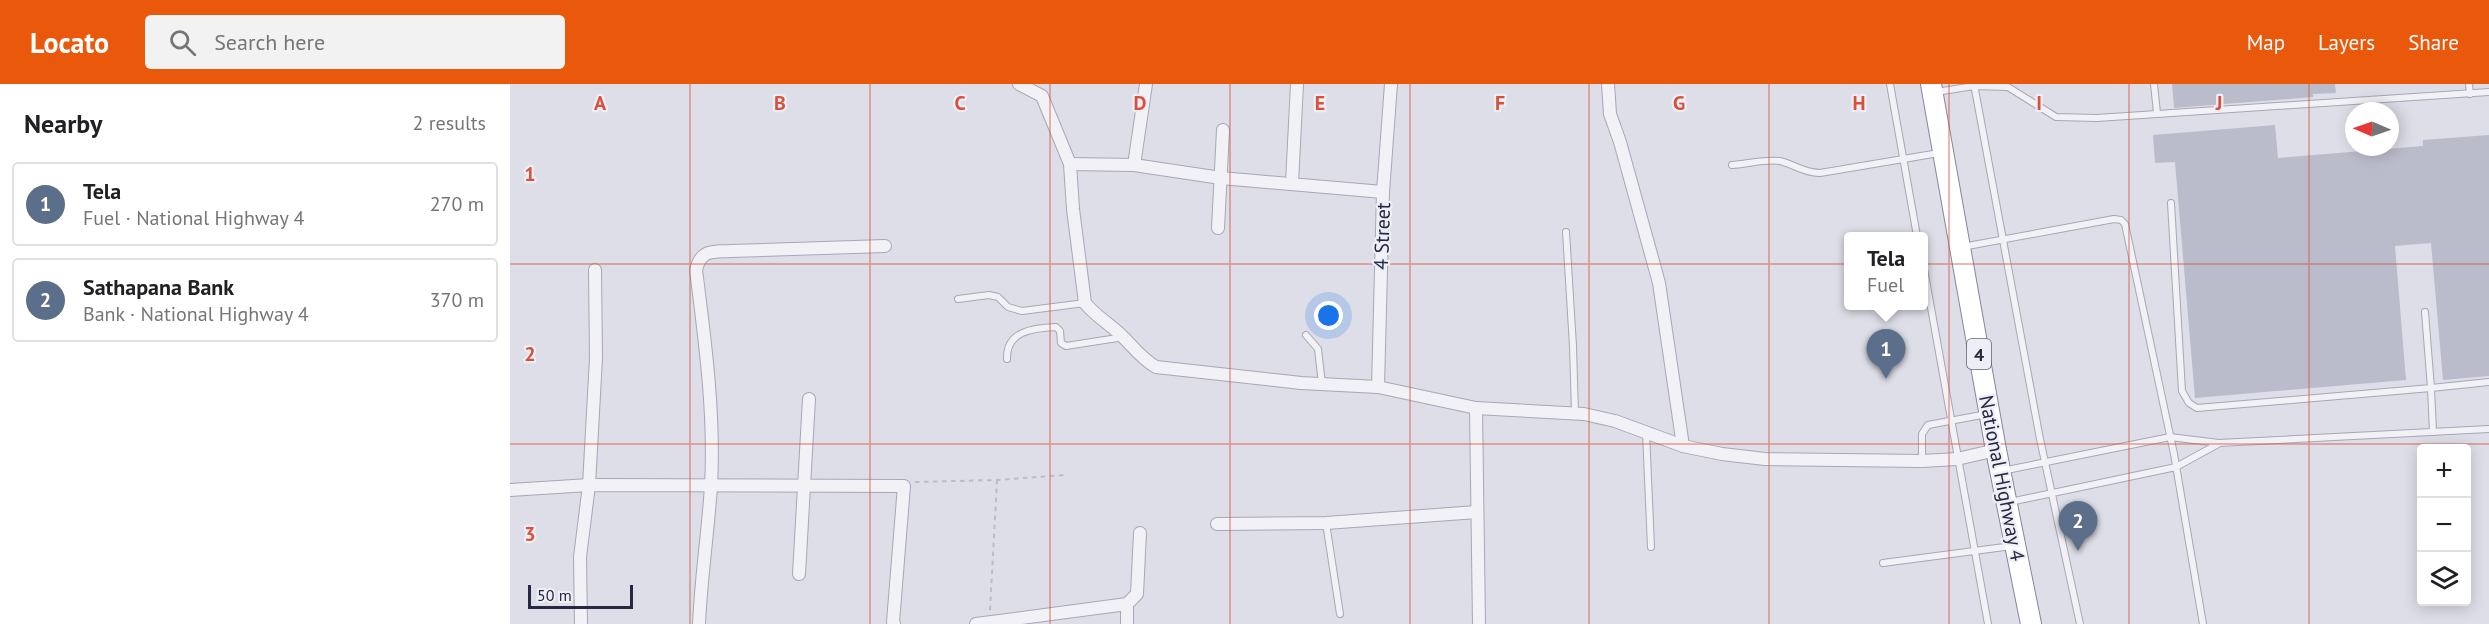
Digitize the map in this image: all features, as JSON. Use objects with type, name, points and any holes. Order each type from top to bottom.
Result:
[{"type":"highway","name":"National Highway 4","points":[[1931,88],[2000,472],[2031,624]]},
{"type":"street","points":[[1018,84],[1042,90],[1071,164],[1073,209],[1085,303],[1092,312],[1124,337],[1143,360],[1156,367],[1322,384],[1378,387],[1476,408],[1575,413],[1616,421],[1683,446],[1764,459],[1922,461],[1957,459],[1996,450]]},
{"type":"street","points":[[1134,165],[1146,84]]},
{"type":"street","points":[[1292,183],[1297,84]]},
{"type":"street","name":"4 Street","points":[[1378,387],[1383,192],[1391,84]]},
{"type":"street","points":[[1608,84],[1610,114],[1620,142],[1659,283],[1683,446]]},
{"type":"street","points":[[1218,228],[1223,130]]},
{"type":"street","points":[[1071,164],[1134,165],[1221,178],[1383,192]]},
{"type":"street","points":[[699,624],[701,576],[711,486],[711,414],[696,270],[699,260],[707,252],[885,246]]},
{"type":"street","points":[[581,624],[580,557],[589,485],[596,358],[595,270]]},
{"type":"street","points":[[799,574],[806,485],[809,399]]},
{"type":"street","points":[[1476,408],[1479,624]]},
{"type":"street","points":[[510,490],[589,485],[904,486],[894,624]]},
{"type":"street","points":[[1217,524],[1326,523],[1477,512]]},
{"type":"street","points":[[975,624],[1127,604],[1137,596],[1140,533]]},
{"type":"street","points":[[1127,604],[1127,624]]},
{"type":"lane","points":[[1890,84],[1916,232]]},
{"type":"lane","points":[[2154,84],[2157,113]]},
{"type":"lane","points":[[2469,84],[2470,94]]},
{"type":"lane","points":[[1974,85],[2045,462],[2080,624]]},
{"type":"lane","points":[[1931,88],[1974,85],[2008,87],[2056,117],[2097,118],[2261,109],[2489,92]]},
{"type":"lane","points":[[1732,165],[1777,161],[1791,164],[1804,172],[1820,172],[1942,152]]},
{"type":"lane","points":[[2170,203],[2182,391],[2189,403],[2198,408],[2489,382]]},
{"type":"lane","points":[[1960,247],[2114,219],[2121,220],[2125,225],[2176,467],[2203,624]]},
{"type":"lane","points":[[1566,232],[1575,413]]},
{"type":"lane","points":[[958,299],[989,295],[998,297],[1008,307],[1023,311],[1085,303]]},
{"type":"lane","points":[[1928,297],[1988,624]]},
{"type":"lane","points":[[2425,312],[2433,432]]},
{"type":"lane","points":[[1007,359],[1007,348],[1013,339],[1024,331],[1056,327],[1060,331],[1061,343],[1066,346],[1124,337]]},
{"type":"lane","points":[[1306,335],[1317,349],[1322,384]]},
{"type":"lane","points":[[1922,461],[1922,434],[1928,425],[1989,413]]},
{"type":"lane","points":[[2000,472],[2170,437],[2219,443],[2489,429]]},
{"type":"lane","points":[[1646,431],[1651,547]]},
{"type":"lane","points":[[2006,502],[2176,467],[2219,443]]},
{"type":"lane","points":[[1326,523],[1340,614]]},
{"type":"lane","points":[[1883,563],[2015,546]]},
{"type":"path","points":[[904,486],[921,481],[997,480],[1065,475]]},
{"type":"path","points":[[989,622],[997,480]]},
{"type":"building","points":[[2172,84],[2335,84],[2336,93],[2313,94],[2313,97],[2174,108]]},
{"type":"building","points":[[2275,125],[2278,158],[2345,152],[2345,156],[2399,156],[2399,148],[2423,146],[2423,140],[2489,135],[2489,376],[2443,380],[2431,243],[2395,246],[2406,380],[2195,398],[2175,162],[2155,163],[2153,135]]},
{"type":"place","name":"Tela","points":[[1886,379]]},
{"type":"place","name":"Sathapana Bank","points":[[2078,551]]}]
